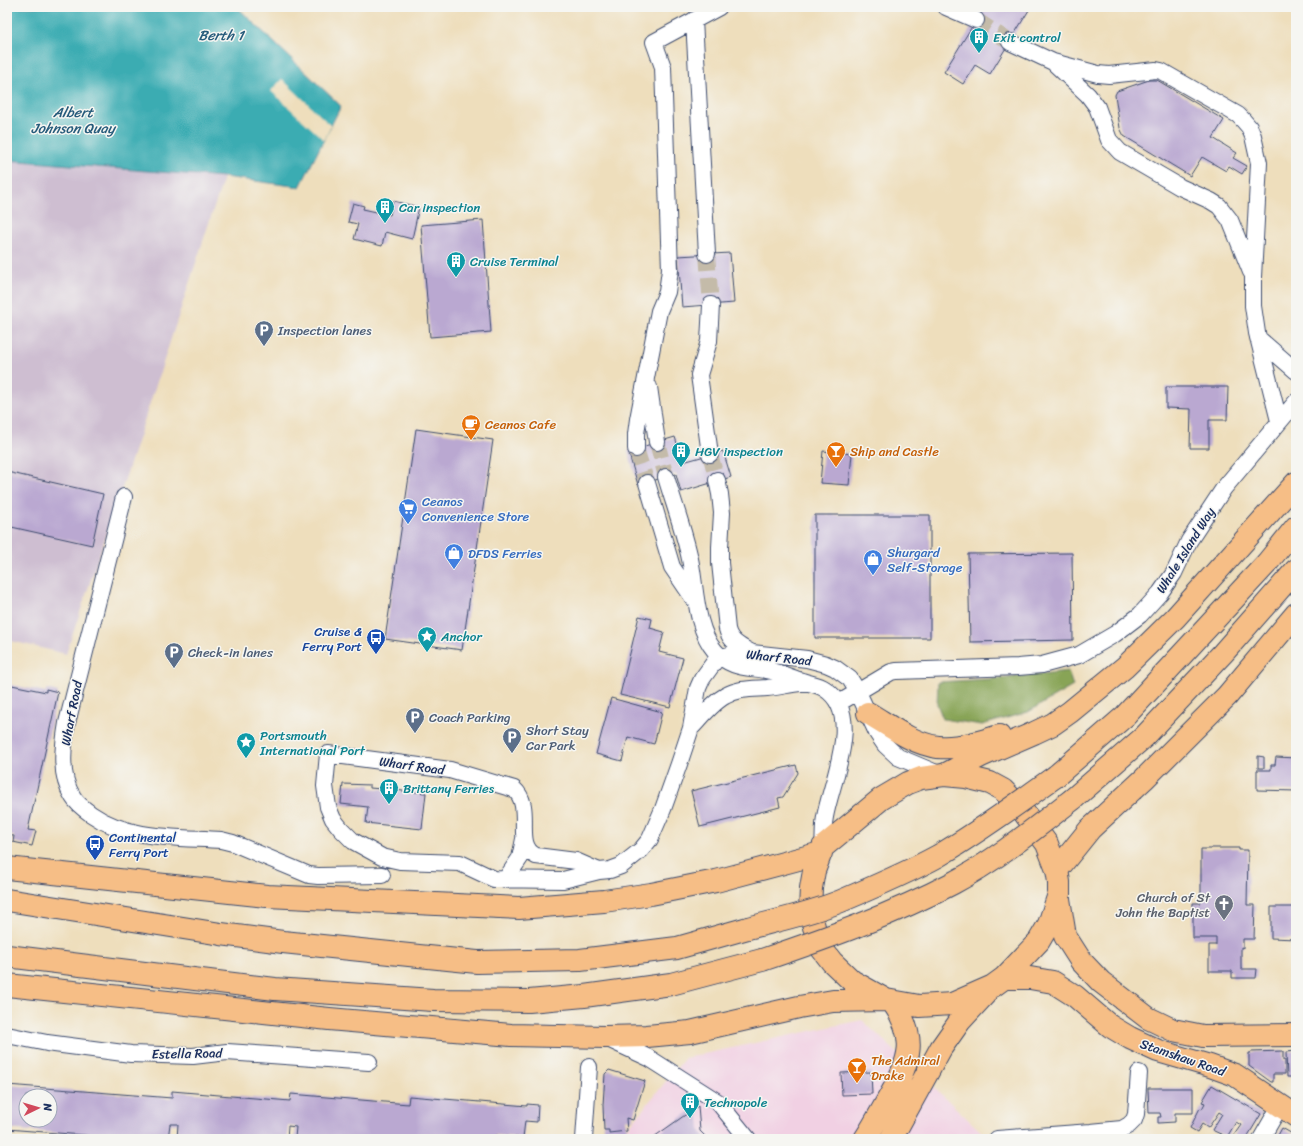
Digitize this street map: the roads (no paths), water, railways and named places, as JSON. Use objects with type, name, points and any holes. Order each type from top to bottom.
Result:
[{"type":"main road","points":[[943,775],[1053,724],[1095,692],[1125,666],[1175,618],[1296,483]]},
{"type":"main road","points":[[7,900],[221,934],[477,962],[580,960],[677,948],[793,917],[840,901],[937,856],[998,818],[1056,776],[1125,716],[1266,563],[1296,527]]},
{"type":"main road","points":[[7,956],[275,989],[433,1000],[529,1001],[584,996],[671,984],[762,960],[849,930],[888,913],[954,882],[1006,850],[1073,800],[1144,737],[1223,653],[1296,570]]},
{"type":"main road","points":[[1057,870],[1090,829],[1144,779],[1227,696],[1296,614]]},
{"type":"main road","points":[[868,713],[908,737],[938,747],[952,747],[972,744],[1012,732],[1095,692]]},
{"type":"main road","points":[[7,868],[267,896],[519,908],[604,901],[651,894],[736,876],[822,850],[857,818],[881,799],[898,788],[921,778],[943,775],[966,777],[990,783],[1003,790],[1020,806],[1046,844],[1057,870],[1059,882],[1058,894],[1049,924],[1039,941],[998,982],[950,1034],[932,1063],[891,1139]]},
{"type":"main road","points":[[822,850],[813,876],[810,910],[822,949],[832,962],[852,981],[889,1001],[900,1013],[907,1031],[909,1048],[908,1057],[899,1081],[865,1139]]},
{"type":"main road","points":[[1058,894],[1065,936],[1081,961],[1101,982],[1148,1018],[1173,1030],[1203,1036],[1296,1035]]},
{"type":"main road","points":[[7,946],[98,967]]},
{"type":"main road","name":"Stamshaw Road","points":[[998,982],[1030,978],[1053,982],[1075,996],[1110,1026],[1130,1038],[1158,1050],[1235,1075],[1288,1111]]},
{"type":"main road","points":[[7,984],[329,1019],[511,1035],[605,1037],[646,1036],[690,1032],[799,1007],[833,1002],[889,1001],[919,1006],[952,1004],[998,982]]},
{"type":"street","points":[[636,448],[638,419],[659,311],[667,292],[670,261],[663,68],[654,42],[719,7]]},
{"type":"street","points":[[946,7],[976,20]]},
{"type":"street","points":[[694,20],[707,254]]},
{"type":"street","points":[[1010,42],[1053,62],[1098,74],[1109,75],[1151,70],[1161,71],[1238,115],[1249,127],[1253,136],[1259,163],[1253,277],[1253,306],[1258,338],[1279,421]]},
{"type":"street","points":[[1053,62],[1088,95],[1097,107],[1109,140],[1120,152],[1180,188],[1211,201],[1218,206],[1230,220],[1253,277]]},
{"type":"street","points":[[710,454],[700,375],[709,340],[711,305]]},
{"type":"street","points":[[1258,338],[1296,371]]},
{"type":"street","points":[[648,365],[650,398],[657,442]]},
{"type":"street","name":"Whale Island Way","points":[[839,703],[896,670],[1042,665],[1079,655],[1115,634],[1140,615],[1160,593],[1174,573],[1189,541],[1224,488],[1296,402]]},
{"type":"street","points":[[666,477],[690,558],[695,601],[704,631],[716,652],[721,657],[739,667],[770,671],[816,684],[825,689],[839,703],[843,716],[843,741],[840,761],[825,817],[822,850]]},
{"type":"street","points":[[717,480],[722,514],[720,563],[727,629],[734,642],[752,653]]},
{"type":"street","points":[[647,483],[672,567],[695,601]]},
{"type":"street","name":"Wharf Road","points":[[124,497],[64,739],[64,769],[66,780],[73,798],[80,806],[98,819],[132,832],[221,840],[233,843],[309,875],[382,875]]},
{"type":"street","name":"Wharf Road","points":[[524,839],[523,804],[518,793],[514,789],[450,770],[328,754],[325,786],[328,807],[333,819],[353,841],[382,857],[400,861],[460,863],[494,880],[563,880],[599,871],[610,870],[621,866],[641,850],[650,839],[663,808],[691,728],[698,688],[706,672],[715,661],[721,657],[738,653],[752,653],[807,659],[826,664],[844,674],[858,692],[877,733],[885,745],[898,757],[943,775]]},
{"type":"street","name":"Wharf Road","points":[[691,728],[716,703],[724,696],[731,693],[750,688],[768,688],[805,682]]},
{"type":"street","points":[[524,839],[529,851],[536,856],[576,861],[599,871]]},
{"type":"street","points":[[505,880],[520,858],[524,839]]},
{"type":"street","name":"Estella Road","points":[[7,1035],[47,1043],[131,1054],[193,1056],[227,1052],[369,1062]]},
{"type":"street","points":[[605,1037],[649,1058],[718,1102],[748,1139]]},
{"type":"street","points":[[584,1139],[589,1067]]},
{"type":"street","points":[[997,1139],[1092,1136],[1122,1129],[1134,1120],[1138,1107],[1139,1073]]},
{"type":"street","points":[[1261,1139],[1288,1111]]},
{"type":"water","points":[[7,7],[237,7],[341,106],[300,187],[224,177],[7,160]]},
{"type":"tunnel","points":[[976,20],[1010,42]]},
{"type":"tunnel","points":[[707,254],[711,305]]},
{"type":"tunnel","points":[[657,442],[666,477]]},
{"type":"tunnel","points":[[636,449],[647,483]]},
{"type":"tunnel","points":[[710,454],[717,480]]},
{"type":"place","name":"Exit control","points":[[979,54]]},
{"type":"place","name":"Car inspection","points":[[385,224]]},
{"type":"place","name":"Cruise Terminal","points":[[456,278]]},
{"type":"place","name":"Inspection lanes","points":[[264,347]]},
{"type":"place","name":"Ceanos Cafe","points":[[471,441]]},
{"type":"place","name":"HGV inspection","points":[[681,468]]},
{"type":"place","name":"Ship and Castle","points":[[836,468]]},
{"type":"place","name":"Ceanos Convenience Store","points":[[408,525]]},
{"type":"place","name":"DFDS Ferries","points":[[454,570]]},
{"type":"place","name":"Shurgard Self-Storage","points":[[873,576]]},
{"type":"place","name":"Anchor","points":[[427,653]]},
{"type":"place","name":"Cruise & Ferry Port","points":[[376,655]]},
{"type":"place","name":"Check-in lanes","points":[[174,669]]},
{"type":"place","name":"Coach Parking","points":[[415,734]]},
{"type":"place","name":"Short Stay Car Park","points":[[512,754]]},
{"type":"place","name":"Portsmouth International Port","points":[[246,759]]},
{"type":"place","name":"Brittany Ferries","points":[[389,805]]},
{"type":"place","name":"Continental Ferry Port","points":[[95,861]]},
{"type":"place","name":"Church of St John the Baptist","points":[[1224,921]]},
{"type":"place","name":"The Admiral Drake","points":[[857,1084]]},
{"type":"place","name":"Technopole","points":[[690,1119]]},
{"type":"water label","name":"Berth 1","points":[[221,35]]},
{"type":"water label","name":"Albert Johnson Quay","points":[[73,120]]}]
